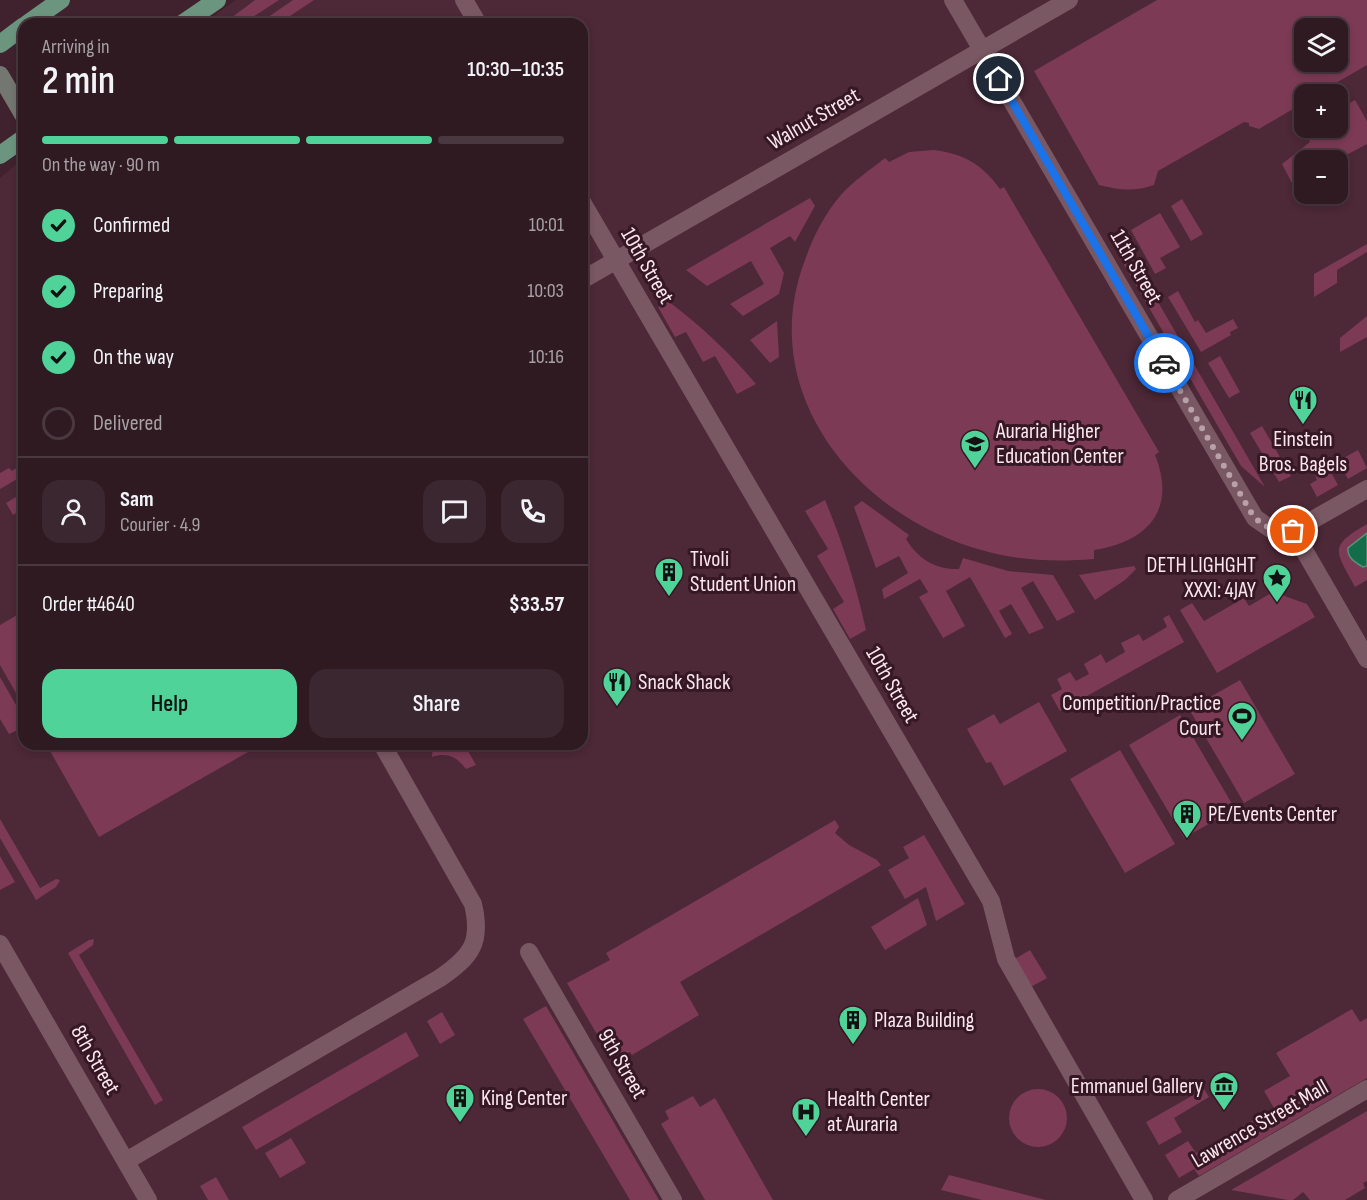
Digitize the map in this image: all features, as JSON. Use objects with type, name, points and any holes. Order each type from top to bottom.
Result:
[{"type":"main road","points":[[36,18],[61,0]]},
{"type":"main road","points":[[191,18],[217,0]]},
{"type":"main road","points":[[0,44],[18,31]]},
{"type":"main road","points":[[0,155],[18,142]]},
{"type":"street","points":[[464,0],[474,18]]},
{"type":"street","name":"11th Street","points":[[953,0],[1252,514],[1258,522],[1271,529],[1293,531]]},
{"type":"street","name":"Walnut Street","points":[[588,277],[1069,0]]},
{"type":"street","points":[[0,75],[18,106]]},
{"type":"street","name":"10th Street","points":[[588,212],[991,901],[1006,959],[1144,1200]]},
{"type":"street","points":[[1367,489],[1293,531],[1367,659]]},
{"type":"street","points":[[126,1161],[440,978],[463,962],[476,935],[478,923],[473,904],[385,750]]},
{"type":"street","name":"8th Street","points":[[2,952],[148,1200]]},
{"type":"street","name":"9th Street","points":[[529,952],[673,1200]]},
{"type":"street","name":"Lawrence Street Mall","points":[[1177,1200],[1367,1089]]},
{"type":"shaded area","name":"Auraria Higher Education Center","points":[[236,0],[1367,0],[1367,1200],[0,1200],[0,178],[18,163],[18,750],[588,750],[588,18],[210,18]]},
{"type":"shaded area","points":[[255,0],[279,0],[251,18],[231,18]]},
{"type":"shaded area","points":[[293,0],[314,0],[287,18],[267,18]]},
{"type":"shaded area","points":[[1157,0],[1367,0],[1367,65],[1334,84],[1294,84],[1294,108],[1259,129],[1244,122],[1158,171],[1154,185],[1127,190],[1099,185],[1034,71]]},
{"type":"shaded area","points":[[1355,100],[1367,121],[1367,144],[1348,154],[1348,150],[1300,150],[1310,142],[1308,138],[1348,138],[1348,104]]},
{"type":"shaded area","points":[[934,150],[954,154],[972,162],[1000,189],[1004,187],[1159,452],[1155,455],[1161,474],[1162,492],[1160,507],[1153,520],[1143,531],[1129,539],[1113,546],[1094,550],[1094,559],[1053,560],[1012,557],[985,551],[939,534],[896,510],[859,479],[828,443],[806,402],[794,357],[793,309],[805,260],[819,227],[834,203],[845,191],[885,158],[889,162],[909,152]]},
{"type":"shaded area","points":[[1294,155],[1293,185],[1282,164]]},
{"type":"shaded area","points":[[810,198],[815,206],[795,242],[790,236],[770,248],[784,273],[779,294],[743,316],[730,304],[764,284],[751,261],[707,286],[686,270]]},
{"type":"shaded area","points":[[1182,199],[1203,234],[1191,241],[1171,206]]},
{"type":"shaded area","points":[[1160,213],[1180,247],[1160,258],[1166,268],[1155,274],[1131,230]]},
{"type":"shaded area","points":[[1367,244],[1367,252],[1337,270],[1337,283],[1314,297],[1314,274]]},
{"type":"shaded area","points":[[1128,250],[1265,487],[1241,466],[1119,256]]},
{"type":"shaded area","points":[[1178,291],[1195,322],[1198,320],[1206,333],[1233,319],[1238,328],[1230,332],[1231,335],[1201,352],[1168,297]]},
{"type":"shaded area","points":[[668,301],[714,340],[756,384],[737,394],[715,356],[703,362],[686,332],[675,337],[658,307]]},
{"type":"shaded area","points":[[1367,316],[1367,337],[1340,352],[1340,338]]},
{"type":"shaded area","points":[[777,321],[779,357],[770,363],[750,340]]},
{"type":"shaded area","points":[[1220,356],[1240,392],[1229,398],[1208,363]]},
{"type":"shaded area","points":[[1262,426],[1291,476],[1279,482],[1250,433]]},
{"type":"shaded area","points":[[1358,450],[1367,468],[1348,479],[1338,461]]},
{"type":"shaded area","points":[[18,467],[18,478],[0,489],[0,473],[9,468],[12,471]]},
{"type":"shaded area","points":[[1328,467],[1338,485],[1317,497],[1310,484],[1317,480],[1315,475]]},
{"type":"shaded area","points":[[18,496],[18,512],[13,515],[6,503]]},
{"type":"shaded area","points":[[825,500],[838,532],[866,630],[850,639],[833,609],[844,602],[817,556],[828,549],[805,511]]},
{"type":"shaded area","points":[[862,501],[909,535],[906,539],[928,562],[943,568],[959,569],[963,558],[1008,571],[1053,575],[1075,612],[1057,621],[1033,581],[1021,588],[1044,628],[1029,634],[1011,604],[999,611],[1012,634],[1005,638],[970,577],[946,591],[965,626],[943,638],[919,597],[928,592],[920,579],[884,599],[882,589],[908,573],[899,556],[876,568],[854,507]]},
{"type":"shaded area","points":[[1367,524],[1367,580],[1355,587],[1343,565],[1339,551],[1346,538]]},
{"type":"shaded area","points":[[1367,533],[1367,566],[1363,567],[1350,557],[1348,548]]},
{"type":"shaded area","points":[[1134,566],[1136,569],[1125,580],[1095,600],[1079,575]]},
{"type":"shaded area","points":[[1273,592],[1307,604],[1315,617],[1217,673],[1180,610],[1192,603],[1204,621],[1244,598],[1249,606]]},
{"type":"shaded area","points":[[18,614],[18,696],[0,665],[0,625]]},
{"type":"shaded area","points":[[1169,615],[1184,642],[1060,711],[1051,695],[1062,689],[1057,679],[1070,672],[1076,681],[1089,674],[1084,664],[1101,654],[1106,663],[1125,652],[1121,643],[1139,634],[1143,641],[1167,627],[1163,618]]},
{"type":"shaded area","points":[[0,677],[18,708],[18,730],[9,734],[0,719]]},
{"type":"shaded area","name":"Competition/Practice Court","points":[[1240,680],[1295,774],[1244,803],[1189,709]]},
{"type":"shaded area","points":[[1039,702],[1067,751],[1004,786],[991,762],[986,763],[967,729],[994,714],[1000,724]]},
{"type":"shaded area","name":"Competition/Practice Court","points":[[1180,715],[1235,809],[1184,838],[1129,745]]},
{"type":"shaded area","points":[[49,750],[251,750],[99,837]]},
{"type":"shaded area","points":[[433,750],[467,750],[476,765],[466,769],[459,761],[451,757],[442,755],[432,757]]},
{"type":"shaded area","name":"Competition/Practice Court","points":[[1120,750],[1175,844],[1125,873],[1070,779]]},
{"type":"shaded area","points":[[0,819],[40,888],[56,879],[60,880],[56,887],[36,900],[0,838]]},
{"type":"shaded area","points":[[835,820],[839,827],[835,833],[849,845],[877,860],[881,865],[680,982],[699,1015],[632,1055],[630,1052],[621,1056],[613,1044],[605,1048],[567,983],[610,960],[606,953]]},
{"type":"shaded area","points":[[924,835],[965,904],[936,921],[926,887],[905,899],[888,870],[909,858],[903,847]]},
{"type":"shaded area","points":[[0,856],[15,882],[0,890]]},
{"type":"shaded area","points":[[918,898],[927,925],[885,950],[871,927]]},
{"type":"shaded area","points":[[94,939],[93,945],[79,955],[163,1100],[155,1105],[68,953]]},
{"type":"shaded area","points":[[1030,950],[1047,978],[1029,988],[1013,960]]},
{"type":"shaded area","points":[[546,1006],[659,1200],[630,1200],[523,1019]]},
{"type":"shaded area","points":[[1352,1009],[1360,1022],[1367,1018],[1367,1078],[1199,1176],[1194,1169],[1179,1178],[1165,1155],[1188,1141],[1196,1153],[1274,1108],[1264,1091],[1290,1076],[1276,1053]]},
{"type":"shaded area","points":[[442,1012],[455,1035],[440,1044],[427,1021]]},
{"type":"shaded area","points":[[406,1032],[419,1056],[256,1150],[242,1127]]},
{"type":"shaded area","points":[[1032,1089],[1044,1089],[1059,1097],[1067,1112],[1067,1124],[1059,1139],[1044,1147],[1032,1147],[1017,1139],[1009,1124],[1009,1112],[1017,1097]]},
{"type":"shaded area","points":[[1204,1089],[1209,1097],[1174,1118],[1182,1132],[1159,1145],[1146,1122]]},
{"type":"shaded area","points":[[693,1096],[700,1107],[715,1098],[773,1200],[705,1200],[661,1124],[669,1119],[665,1111]]},
{"type":"shaded area","points":[[1367,1111],[1367,1181],[1363,1183],[1365,1188],[1345,1200],[1310,1200],[1303,1192],[1293,1200],[1288,1200],[1231,1190]]},
{"type":"shaded area","points":[[291,1138],[306,1163],[280,1178],[265,1153]]},
{"type":"shaded area","points":[[949,1175],[1046,1200],[982,1200],[941,1190]]},
{"type":"shaded area","points":[[216,1177],[229,1200],[208,1200],[200,1186]]},
{"type":"way so far","points":[[1164,363],[1258,522],[1271,529],[1293,531]]},
{"type":"place","name":"Einstein Bros. Bagels","points":[[1303,426]]},
{"type":"place","name":"Auraria Higher Education Center","points":[[975,470]]},
{"type":"place","name":"Tivoli Student Union","points":[[669,598]]},
{"type":"place","name":"DETH LIGHGHT XXXI: 4JAY","points":[[1277,604]]},
{"type":"place","name":"Snack Shack","points":[[617,708]]},
{"type":"place","name":"Competition/Practice Court","points":[[1242,742]]},
{"type":"place","name":"PE/Events Center","points":[[1187,840]]},
{"type":"place","name":"Plaza Building","points":[[853,1046]]},
{"type":"place","name":"Emmanuel Gallery","points":[[1224,1112]]},
{"type":"place","name":"King Center","points":[[460,1124]]},
{"type":"place","name":"Health Center at Auraria","points":[[806,1138]]},
{"type":"route","points":[[999,79],[1164,363]]}]
